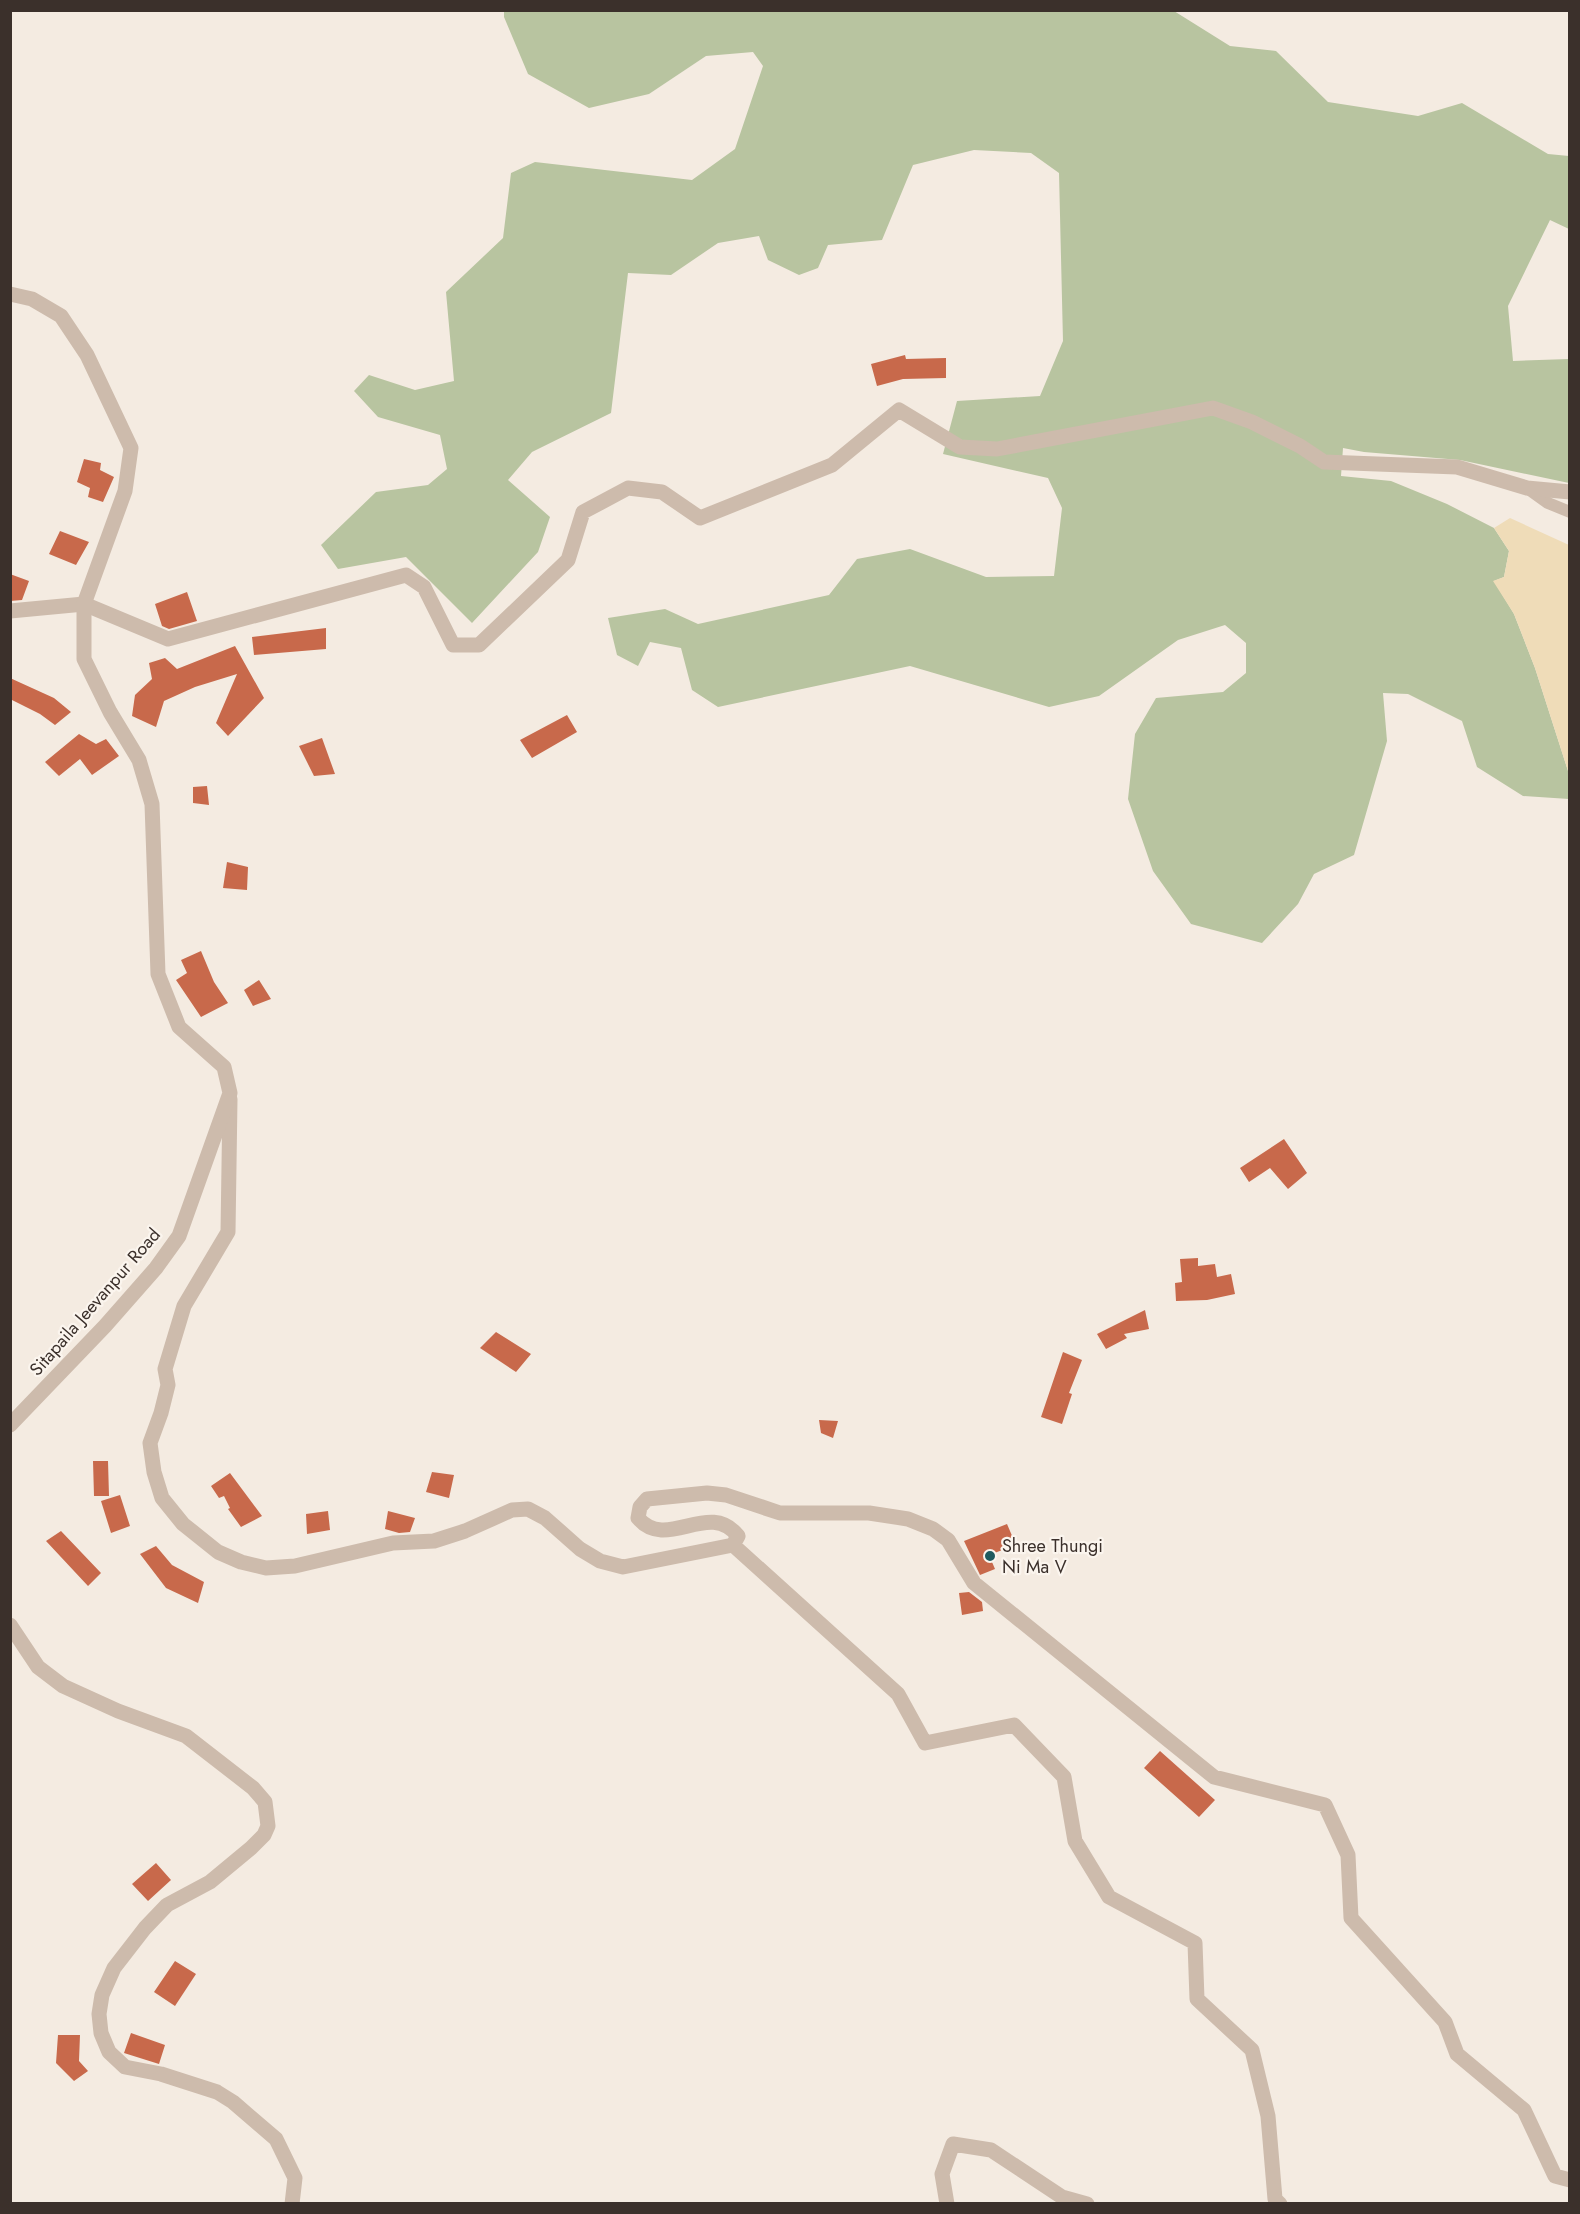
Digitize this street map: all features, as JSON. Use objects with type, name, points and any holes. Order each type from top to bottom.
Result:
[{"type":"street","points":[[10,294],[32,299],[61,316],[87,355],[131,448],[125,491],[84,604],[84,659],[111,712],[140,760],[152,804],[158,974],[179,1027],[224,1067],[230,1093],[228,1232],[184,1306],[165,1370],[168,1385],[150,1443],[154,1472],[162,1498],[183,1524],[218,1552],[241,1562],[266,1568],[295,1566],[393,1543],[434,1541],[465,1531],[512,1510],[528,1509],[545,1518],[580,1549],[600,1561],[623,1567],[734,1545]]},
{"type":"street","points":[[10,611],[84,604],[168,639],[406,575],[424,587],[453,645],[479,645],[568,560],[583,512],[628,488],[662,492],[700,518],[832,465],[899,410],[960,447],[996,449],[1213,408],[1252,422],[1300,446],[1324,462],[1457,467],[1527,488],[1569,492]]},
{"type":"street","name":"Sitapaila Jeevanpur Road","points":[[10,1425],[156,1269],[179,1236],[230,1093]]},
{"type":"street","points":[[734,1545],[738,1536],[730,1526],[710,1521],[660,1531],[645,1527],[638,1518],[640,1507],[647,1499],[707,1493],[726,1495],[780,1513],[869,1513],[908,1519],[933,1529],[948,1540],[974,1583],[1214,1777],[1324,1805],[1348,1855],[1351,1918],[1445,2022],[1457,2055],[1524,2110],[1555,2176],[1569,2180]]},
{"type":"street","points":[[734,1545],[898,1694],[925,1743],[1014,1725],[1064,1777],[1075,1841],[1109,1898],[1195,1943],[1197,2000],[1252,2050],[1268,2116],[1275,2199],[1280,2204]]},
{"type":"street","points":[[10,1625],[38,1666],[63,1686],[118,1711],[186,1736],[253,1788],[265,1802],[268,1826],[264,1835],[210,1881],[167,1905],[145,1928],[114,1968],[102,1995],[99,2014],[101,2033],[109,2052],[125,2067],[162,2074],[217,2091],[276,2139],[295,2178],[292,2204]]},
{"type":"street","points":[[947,2204],[942,2174],[953,2144],[991,2150],[1062,2197],[1087,2204]]},
{"type":"lane","points":[[1527,488],[1548,503],[1569,512]]},
{"type":"green space","points":[[504,11],[1174,11],[1230,46],[1276,51],[1328,102],[1418,116],[1462,103],[1548,154],[1569,156],[1569,229],[1550,220],[1508,306],[1513,361],[1569,359],[1569,483],[1460,460],[1364,452],[1343,448],[1341,476],[1391,481],[1447,504],[1494,528],[1509,551],[1504,577],[1494,581],[1514,614],[1535,668],[1569,774],[1569,799],[1523,796],[1477,767],[1462,721],[1408,694],[1383,693],[1387,741],[1354,855],[1314,874],[1298,904],[1262,943],[1191,924],[1153,871],[1128,799],[1135,734],[1156,698],[1223,692],[1246,673],[1246,643],[1225,625],[1178,640],[1099,696],[1049,707],[910,666],[718,707],[692,690],[681,648],[650,642],[638,666],[617,655],[608,618],[665,609],[698,624],[829,595],[857,559],[910,549],[986,577],[1054,576],[1062,508],[1048,478],[943,454],[957,401],[1040,396],[1063,341],[1059,173],[1031,153],[974,150],[913,165],[882,240],[828,245],[818,268],[799,275],[768,260],[759,236],[718,243],[671,275],[628,273],[611,413],[532,452],[508,480],[550,517],[538,552],[472,623],[406,557],[338,569],[321,545],[376,492],[428,485],[447,469],[440,435],[378,417],[354,391],[369,375],[415,390],[454,381],[446,292],[503,238],[511,173],[535,162],[692,180],[735,149],[763,66],[753,52],[706,56],[649,94],[589,108],[528,74],[504,17]]},
{"type":"sand","points":[[1510,518],[1569,545],[1569,774],[1535,668],[1514,614],[1493,581],[1504,577],[1509,551],[1494,528]]},
{"type":"building","points":[[905,355],[906,359],[946,358],[946,378],[903,379],[877,386],[871,364]]},
{"type":"building","points":[[84,459],[101,463],[100,470],[114,477],[103,502],[88,497],[90,488],[77,482]]},
{"type":"building","points":[[60,531],[89,542],[76,565],[49,554]]},
{"type":"building","points":[[10,574],[29,581],[22,600],[10,601]]},
{"type":"building","points":[[187,592],[197,621],[169,629],[162,626],[155,604]]},
{"type":"building","points":[[326,628],[326,649],[254,655],[252,637]]},
{"type":"building","points":[[235,646],[264,698],[228,736],[216,723],[237,674],[195,687],[164,701],[156,727],[132,716],[135,695],[152,679],[149,663],[165,658],[177,669]]},
{"type":"building","points":[[10,678],[54,698],[71,712],[55,725],[40,714],[10,699]]},
{"type":"building","points":[[567,715],[577,732],[532,758],[520,740]]},
{"type":"building","points":[[79,734],[96,744],[106,739],[119,756],[92,775],[80,759],[59,776],[45,762]]},
{"type":"building","points":[[322,738],[335,774],[314,776],[299,746]]},
{"type":"building","points":[[207,786],[209,805],[193,803],[193,787]]},
{"type":"building","points":[[227,862],[248,867],[247,890],[223,888]]},
{"type":"building","points":[[201,951],[214,982],[228,1003],[201,1017],[176,980],[187,973],[181,960]]},
{"type":"building","points":[[259,980],[271,999],[253,1006],[244,990]]},
{"type":"building","points":[[1284,1139],[1307,1173],[1288,1189],[1270,1168],[1249,1182],[1240,1168]]},
{"type":"building","points":[[1198,1258],[1198,1266],[1215,1264],[1217,1277],[1231,1274],[1235,1294],[1207,1300],[1176,1301],[1175,1283],[1182,1282],[1180,1259]]},
{"type":"building","points":[[1145,1310],[1149,1329],[1124,1334],[1127,1338],[1106,1349],[1097,1334]]},
{"type":"building","points":[[496,1332],[531,1354],[516,1372],[480,1348]]},
{"type":"building","points":[[1063,1352],[1082,1360],[1069,1393],[1072,1394],[1062,1424],[1041,1417]]},
{"type":"building","points":[[819,1420],[838,1421],[833,1438],[821,1433]]},
{"type":"building","points":[[93,1461],[108,1461],[109,1496],[94,1496]]},
{"type":"building","points":[[432,1472],[454,1475],[449,1498],[426,1492]]},
{"type":"building","points":[[230,1473],[262,1516],[241,1527],[228,1509],[230,1508],[224,1496],[219,1498],[211,1486]]},
{"type":"building","points":[[120,1495],[130,1526],[111,1533],[101,1501]]},
{"type":"building","points":[[328,1511],[330,1530],[307,1534],[306,1514]]},
{"type":"building","points":[[388,1511],[415,1518],[410,1532],[399,1533],[385,1529]]},
{"type":"building","points":[[1007,1524],[1016,1545],[989,1555],[995,1569],[980,1575],[964,1541]]},
{"type":"building","points":[[61,1531],[101,1573],[88,1586],[46,1541]]},
{"type":"building","points":[[156,1546],[172,1565],[204,1582],[198,1603],[166,1588],[140,1554]]},
{"type":"building","points":[[969,1592],[982,1602],[983,1611],[962,1615],[959,1593]]},
{"type":"building","points":[[1160,1751],[1215,1800],[1199,1817],[1144,1768]]},
{"type":"building","points":[[156,1863],[171,1880],[148,1901],[132,1884]]},
{"type":"building","points":[[175,1961],[196,1974],[175,2006],[154,1992]]},
{"type":"building","points":[[131,2033],[165,2045],[159,2064],[124,2053]]},
{"type":"building","points":[[58,2035],[80,2035],[79,2061],[88,2071],[74,2081],[56,2063]]},
{"type":"place","name":"Shree Thungi Ni Ma V","points":[[990,1556]]}]
